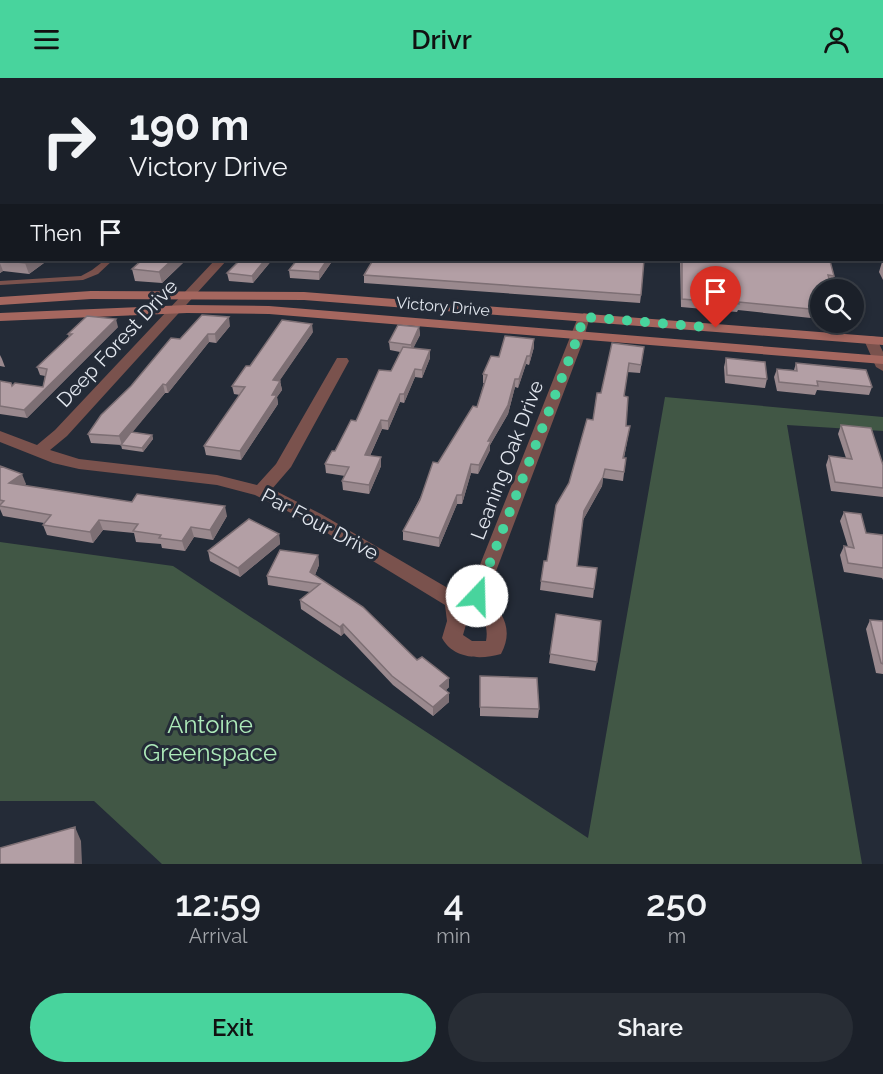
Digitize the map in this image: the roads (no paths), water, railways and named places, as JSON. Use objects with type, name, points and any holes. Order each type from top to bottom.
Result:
[{"type":"main road","name":"Victory Drive","points":[[0,301],[91,295],[304,296],[877,341]]},
{"type":"main road","name":"Victory Drive","points":[[0,316],[174,309],[269,310],[579,334],[882,362]]},
{"type":"street","name":"Deep Forest Drive","points":[[39,451],[61,433],[220,261]]},
{"type":"street","name":"Leaning Oak Drive","points":[[477,596],[584,317]]},
{"type":"street","points":[[877,341],[882,362]]},
{"type":"street","points":[[261,491],[283,467],[342,361]]},
{"type":"street","name":"Par Four Drive","points":[[0,436],[58,459],[79,464],[217,480],[261,491],[315,518],[454,601]]},
{"type":"street","points":[[477,596],[497,621],[499,636],[494,648],[478,651],[461,647],[452,638],[457,621],[454,601],[477,596]]},
{"type":"lane","points":[[0,283],[83,278],[108,261]]},
{"type":"park label","name":"Antoine Greenspace","points":[[210,739]]}]
